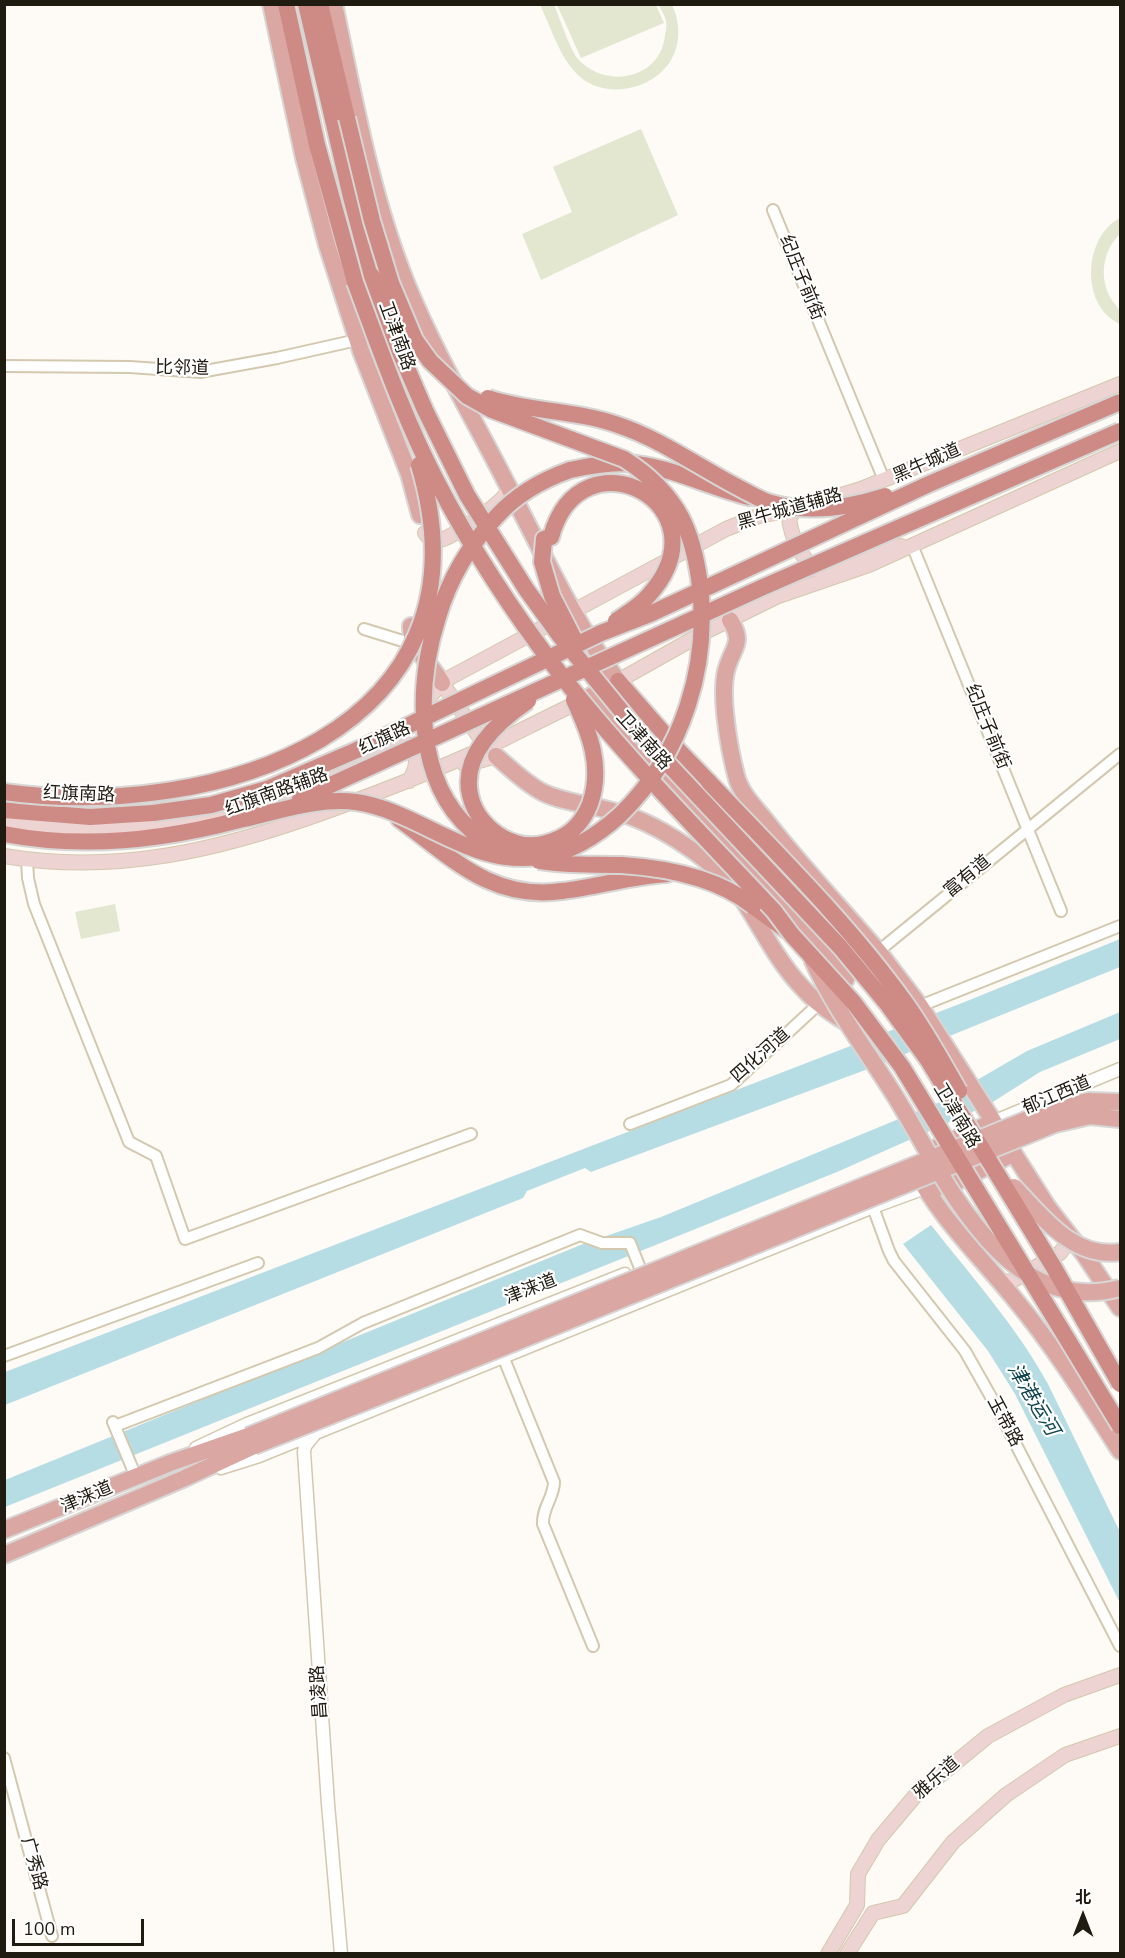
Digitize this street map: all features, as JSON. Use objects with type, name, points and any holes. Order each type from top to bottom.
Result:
[{"type":"highway","name":"卫津南路","points":[[286,4],[318,145],[364,279],[467,495],[526,589],[596,691],[766,866],[841,948],[888,1005],[928,1060],[1057,1260],[1120,1384]]},
{"type":"highway","name":"卫津南路","points":[[306,4],[364,279],[390,379],[435,479],[558,678],[774,911],[798,932],[811,956],[854,1003],[917,1090],[1120,1426]]},
{"type":"highway","points":[[239,820],[333,801],[365,804],[460,844],[500,857],[547,856],[584,842],[627,808],[666,756],[680,727],[693,688],[702,643],[701,594],[692,547],[681,517],[659,487],[637,467],[624,459],[492,410],[467,396],[430,361],[415,340],[392,284],[372,221],[320,4]]},
{"type":"highway","points":[[446,377],[501,402],[579,415],[618,425],[662,444],[766,508]]},
{"type":"highway","name":"黑牛城道","points":[[751,568],[929,484],[1120,402]]},
{"type":"highway","points":[[4,792],[99,798],[184,789],[286,757],[321,740],[374,700],[393,677],[415,640],[426,608],[432,577],[434,548],[432,516],[408,423]]},
{"type":"highway","name":"红旗路","points":[[4,834],[71,841],[159,837],[204,830],[310,795],[558,678],[1120,431]]},
{"type":"highway","points":[[798,932],[729,889],[705,880],[633,866],[572,865],[521,858],[497,849],[464,824],[453,812],[439,786],[426,739],[424,716],[426,679],[438,616],[450,586],[467,555],[497,515],[522,493],[549,478],[586,467],[627,463],[672,472],[766,508],[836,507],[929,484]]},
{"type":"highway","points":[[596,691],[556,608],[542,562],[543,545],[544,539],[551,537],[559,516],[573,498],[595,486],[619,484],[639,489],[656,501],[668,520],[672,544],[668,563],[660,580],[648,596],[601,633]]},
{"type":"highway","name":"红旗路","points":[[153,813],[211,805],[267,789],[357,750],[601,633],[650,614],[751,568]]},
{"type":"highway","points":[[558,678],[586,726],[593,746],[596,767],[593,793],[585,816],[570,832],[543,844],[517,844],[497,834],[479,817],[471,797],[470,767],[480,746],[492,730],[558,678]]},
{"type":"highway","points":[[618,681],[672,744],[823,903],[905,1002],[928,1037],[1041,1236],[1057,1260]]},
{"type":"highway","name":"红旗南路","points":[[5,813],[90,818],[153,813]]},
{"type":"highway","points":[[393,814],[468,871],[494,884],[520,891],[561,892],[628,878],[678,874]]},
{"type":"main road","points":[[271,4],[304,158],[327,245],[357,340],[409,474],[424,532],[423,573],[409,635],[491,751],[532,786],[568,801],[614,811],[649,824],[686,846],[713,867],[739,893],[790,974],[819,1004],[841,1020],[892,1046],[899,1052],[951,1135]]},
{"type":"main road","points":[[334,4],[373,178],[406,283],[438,355],[573,611],[594,648],[618,681]]},
{"type":"main road","name":"黑牛城道辅路","points":[[442,683],[766,508],[796,509],[885,480],[1120,384]]},
{"type":"main road","points":[[846,979],[798,932],[643,757],[596,691],[787,592],[869,565],[1120,451]]},
{"type":"main road","points":[[424,532],[430,539],[437,541],[453,535],[503,500],[508,486]]},
{"type":"main road","points":[[766,508],[783,530],[804,576],[787,592]]},
{"type":"main road","points":[[796,509],[789,518],[790,527],[806,562],[816,569],[882,548],[912,545]]},
{"type":"main road","points":[[730,620],[738,634],[738,639],[727,667],[724,693],[738,783],[782,841],[878,951],[920,1006],[1010,1149],[1120,1308]]},
{"type":"main road","name":"红旗南路辅路","points":[[5,813],[77,828],[135,826],[218,815],[262,802],[335,772],[392,744],[417,710],[442,683]]},
{"type":"main road","name":"红旗南路辅路","points":[[13,860],[70,863],[130,860],[173,855],[271,832],[425,773],[441,772],[491,751],[520,730],[596,691]]},
{"type":"main road","points":[[392,744],[404,742],[409,746],[415,758],[417,767],[409,781]]},
{"type":"main road","points":[[262,802],[271,832]]},
{"type":"main road","points":[[798,932],[845,939],[878,951]]},
{"type":"main road","points":[[811,956],[832,998],[910,1121],[951,1191],[992,1244],[1023,1271],[1053,1287],[1083,1292],[1102,1292],[1120,1287]]},
{"type":"main road","points":[[251,1441],[1048,1111],[1088,1101],[1120,1102]]},
{"type":"main road","points":[[251,1441],[489,1353],[1054,1124],[1079,1118],[1103,1116],[1120,1119]]},
{"type":"main road","points":[[994,1123],[951,1135],[910,1161],[925,1188],[969,1249],[1007,1285],[1056,1352],[1120,1451]]},
{"type":"main road","points":[[925,1188],[944,1186],[985,1168],[1008,1156],[1010,1149]]},
{"type":"main road","points":[[1014,1187],[1049,1224],[1069,1240],[1084,1248],[1100,1252],[1120,1252]]},
{"type":"main road","points":[[1057,1260],[1066,1245],[1067,1232]]},
{"type":"main road","points":[[1007,1285],[1057,1260],[1067,1251],[1084,1254]]},
{"type":"main road","name":"津涞道","points":[[4,1530],[170,1463],[251,1441]]},
{"type":"main road","name":"津涞道","points":[[4,1555],[185,1478],[251,1441]]},
{"type":"main road","name":"雅乐道","points":[[828,1953],[857,1905],[858,1874],[878,1840],[915,1796],[988,1736],[1064,1695],[1120,1675]]},
{"type":"main road","points":[[847,1953],[873,1913],[903,1906],[953,1842],[1006,1795],[1065,1755],[1120,1736]]},
{"type":"street","name":"纪庄子前街","points":[[773,210],[885,480]]},
{"type":"street","name":"比邻道","points":[[4,366],[130,367],[200,372],[357,340]]},
{"type":"street","name":"纪庄子前街","points":[[912,545],[1061,911]]},
{"type":"street","points":[[364,629],[409,635]]},
{"type":"street","name":"富有道","points":[[819,1004],[878,951],[1120,754]]},
{"type":"street","points":[[13,860],[28,878],[34,904],[129,1142],[156,1156],[185,1239],[471,1134]]},
{"type":"street","points":[[920,1006],[1120,926]]},
{"type":"street","name":"四化河道","points":[[630,1124],[731,1085],[819,1004]]},
{"type":"street","name":"郁江西道","points":[[994,1123],[1120,1069]]},
{"type":"street","name":"郁江西道","points":[[994,1123],[1002,1126],[1120,1076]]},
{"type":"street","name":"津涞道","points":[[170,1463],[204,1443],[247,1424],[491,1327],[639,1265],[910,1161]]},
{"type":"street","name":"津涞道","points":[[185,1478],[275,1450],[873,1207],[925,1188]]},
{"type":"street","name":"玉带路","points":[[873,1207],[894,1261],[965,1352],[990,1395],[1120,1646]]},
{"type":"street","points":[[136,1477],[115,1426],[318,1348],[363,1323],[580,1235],[602,1244],[630,1243],[639,1265]]},
{"type":"street","points":[[4,1356],[258,1263]]},
{"type":"street","points":[[491,1327],[554,1482],[554,1489],[544,1511],[543,1524],[593,1646]]},
{"type":"street","name":"昌凌路","points":[[314,1434],[305,1446],[304,1452],[328,1804],[341,1953]]},
{"type":"street","name":"昌凌路","points":[[275,1450],[288,1450],[298,1458],[334,1953]]},
{"type":"street","name":"广秀路","points":[[4,1758],[52,1936]]},
{"type":"green space","points":[[540,5],[554,5],[575,55],[590,69],[603,75],[617,77],[630,75],[654,62],[661,50],[666,28],[659,5],[672,5],[678,22],[678,42],[667,66],[644,84],[630,88],[601,88],[588,83],[571,67],[560,50]]},
{"type":"green space","points":[[557,5],[656,5],[664,23],[581,58]]},
{"type":"green space","points":[[641,129],[678,215],[541,280],[522,234],[572,212],[553,167]]},
{"type":"green space","points":[[1120,218],[1120,234],[1107,254],[1104,279],[1109,295],[1119,310],[1120,324],[1107,315],[1098,303],[1091,271],[1093,255],[1099,240],[1108,227]]},
{"type":"green space","points":[[115,904],[120,931],[81,939],[75,912]]},
{"type":"water","points":[[1120,939],[1120,967],[868,1069],[591,1172],[585,1168],[527,1191],[523,1198],[5,1405],[5,1372],[962,1003]]},
{"type":"water","points":[[1120,1012],[1120,1039],[1040,1072],[988,1105],[837,1172],[5,1507],[5,1480],[583,1244],[661,1217],[969,1090],[977,1080],[1027,1051]]},
{"type":"water","name":"津港运河","points":[[931,1225],[1008,1322],[1048,1384],[1120,1532],[1120,1603],[1015,1394],[988,1351],[903,1244]]}]
